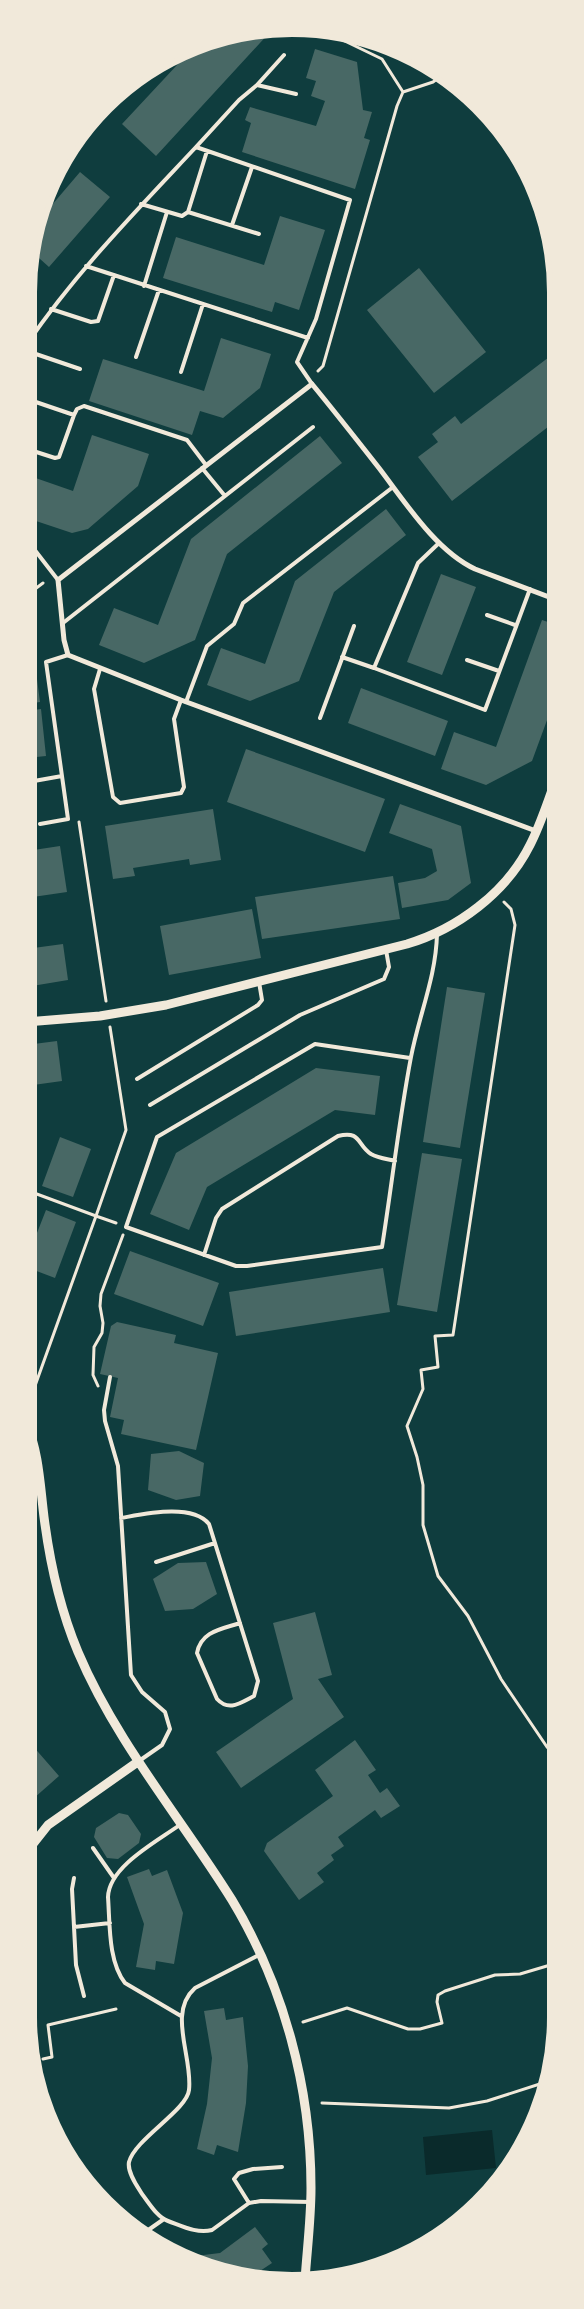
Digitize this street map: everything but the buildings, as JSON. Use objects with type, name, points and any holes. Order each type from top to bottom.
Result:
[{"type":"street","points":[[536,832],[184,701],[68,655],[58,580],[312,384],[440,543],[464,564],[550,597]]},
{"type":"street","points":[[34,1021],[91,1017],[157,1006],[386,950],[437,934],[469,914],[495,892],[523,857],[536,832],[550,795]]},
{"type":"street","points":[[34,1442],[50,1564],[71,1634],[99,1695],[231,1899],[260,1954],[288,2027],[297,2060],[308,2126],[311,2202],[305,2275]]},
{"type":"street","points":[[34,1842],[48,1824],[140,1761]]},
{"type":"lane","points":[[34,334],[51,308],[141,204],[284,55]]},
{"type":"lane","points":[[257,85],[296,94]]},
{"type":"lane","points":[[196,147],[350,200],[316,319],[298,362],[300,369],[312,384]]},
{"type":"lane","points":[[141,204],[182,216],[188,212],[208,151]]},
{"type":"lane","points":[[232,225],[252,167]]},
{"type":"lane","points":[[144,286],[167,212]]},
{"type":"lane","points":[[188,212],[259,234]]},
{"type":"lane","points":[[86,266],[308,338]]},
{"type":"lane","points":[[51,308],[91,322],[98,321],[114,276]]},
{"type":"lane","points":[[136,357],[159,290]]},
{"type":"lane","points":[[181,372],[203,304]]},
{"type":"lane","points":[[34,353],[80,369]]},
{"type":"lane","points":[[34,401],[74,415]]},
{"type":"lane","points":[[34,451],[55,458],[60,457],[74,415],[78,409],[84,406],[187,440],[225,496]]},
{"type":"lane","points":[[63,623],[313,426]]},
{"type":"lane","points":[[100,669],[94,688],[112,797],[120,803],[181,793],[184,787],[174,719],[184,701],[207,646],[234,624],[243,603],[393,487]]},
{"type":"lane","points":[[374,668],[418,563],[440,543]]},
{"type":"lane","points":[[34,549],[58,580]]},
{"type":"lane","points":[[342,656],[485,710],[515,625],[530,589]]},
{"type":"lane","points":[[486,615],[515,625]]},
{"type":"lane","points":[[320,718],[354,626]]},
{"type":"lane","points":[[40,824],[68,819],[46,662],[68,655]]},
{"type":"lane","points":[[467,660],[499,671]]},
{"type":"lane","points":[[34,781],[62,776]]},
{"type":"lane","points":[[410,1058],[315,1044],[157,1137],[126,1227],[236,1266],[382,1247],[410,1058],[436,958],[437,934]]},
{"type":"lane","points":[[150,1105],[300,1015],[384,979],[389,967],[386,950]]},
{"type":"lane","points":[[137,1079],[258,1005],[262,1000],[259,982]]},
{"type":"lane","points":[[204,1255],[216,1218],[222,1208],[338,1136],[346,1134],[354,1136],[360,1140],[368,1152],[376,1157],[395,1161]]},
{"type":"lane","points":[[110,1377],[106,1393],[105,1421],[118,1466],[132,1675],[142,1692],[168,1717],[170,1729],[162,1745],[140,1761]]},
{"type":"lane","points":[[34,1477],[39,1476]]},
{"type":"lane","points":[[121,1518],[167,1512],[196,1514],[209,1524],[240,1623],[258,1681],[254,1696],[236,1706],[228,1706],[222,1704],[217,1698],[197,1653],[198,1646],[206,1635],[240,1623]]},
{"type":"lane","points":[[156,1562],[215,1543]]},
{"type":"lane","points":[[181,2016],[125,1982],[120,1976],[112,1947],[108,1890],[114,1878],[130,1861],[182,1824]]},
{"type":"lane","points":[[94,1848],[114,1878]]},
{"type":"lane","points":[[74,1878],[72,1889],[76,1965],[84,1996]]},
{"type":"lane","points":[[74,1927],[110,1924]]},
{"type":"lane","points":[[260,1954],[195,1988],[185,2001],[181,2016],[189,2070],[190,2091],[187,2098],[142,2144],[129,2162],[130,2172],[154,2210],[164,2219],[205,2232],[212,2230],[249,2203],[261,2201],[311,2202]]},
{"type":"lane","points":[[249,2203],[234,2179],[239,2173],[253,2169],[282,2167]]},
{"type":"lane","points":[[147,2231],[164,2219]]},
{"type":"path","points":[[337,38],[382,59],[403,92]]},
{"type":"path","points":[[318,371],[323,366],[392,119],[403,92],[433,82],[437,79]]},
{"type":"path","points":[[34,590],[43,583]]},
{"type":"path","points":[[86,869],[107,1004]]},
{"type":"path","points":[[504,902],[511,909],[515,925],[452,1335],[435,1336],[438,1367],[420,1370],[423,1389],[407,1426],[417,1456],[423,1485],[423,1525],[438,1576],[468,1616],[501,1679],[550,1750]]},
{"type":"path","points":[[34,1389],[126,1130],[110,1024]]},
{"type":"path","points":[[34,1193],[126,1227],[101,1294],[102,1333],[94,1347],[93,1375],[96,1385],[106,1393]]},
{"type":"path","points":[[303,2022],[347,2008],[408,2029],[420,2029],[442,2023],[437,2002],[438,1996],[445,1990],[495,1975],[520,1974],[550,1965]]},
{"type":"path","points":[[43,2059],[52,2057],[48,2025],[116,2009]]},
{"type":"path","points":[[322,2103],[449,2108],[487,2101],[541,2084]]},
{"type":"water","points":[[492,2130],[496,2168],[426,2175],[423,2137]]}]
